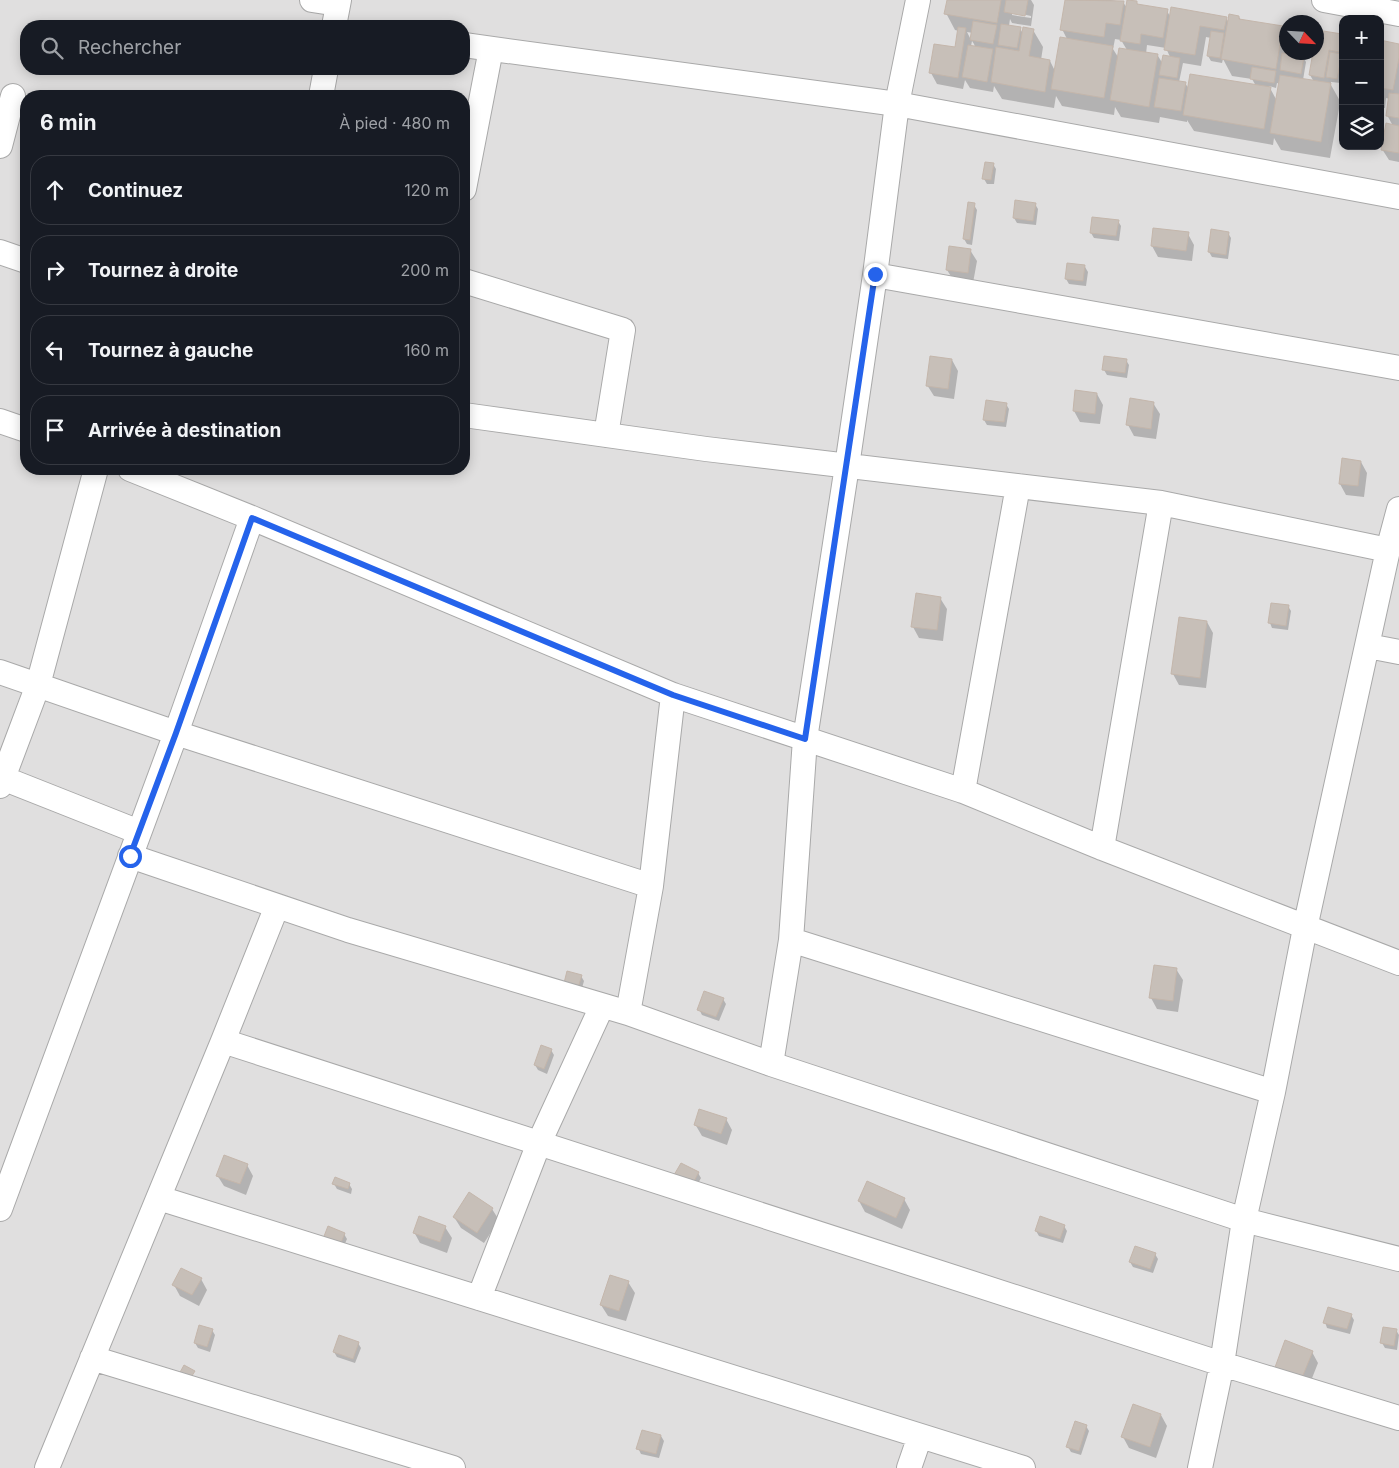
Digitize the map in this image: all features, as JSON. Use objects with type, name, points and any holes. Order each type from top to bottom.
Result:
[{"type":"street","points":[[312,0],[337,10]]},
{"type":"street","points":[[771,1064],[791,940],[805,739],[875,274],[897,104],[918,0]]},
{"type":"street","points":[[1324,0],[1399,14]]},
{"type":"street","points":[[470,46],[897,104],[1399,197]]},
{"type":"street","points":[[470,158],[491,49]]},
{"type":"street","points":[[322,90],[325,75]]},
{"type":"street","points":[[0,146],[13,96]]},
{"type":"street","points":[[0,252],[20,259]]},
{"type":"street","points":[[875,274],[1399,368]]},
{"type":"street","points":[[470,282],[623,330],[606,435]]},
{"type":"street","points":[[470,416],[706,449],[1161,503],[1388,550]]},
{"type":"street","points":[[0,421],[20,428]]},
{"type":"street","points":[[94,475],[38,685],[1,780],[140,832]]},
{"type":"street","points":[[145,475],[673,695],[963,791],[1102,848],[1399,963]]},
{"type":"street","points":[[963,791],[1018,486]]},
{"type":"street","points":[[1102,848],[1161,503]]},
{"type":"street","points":[[1200,1468],[1222,1364],[1244,1220],[1273,1092],[1305,928],[1388,550],[1399,509]]},
{"type":"street","points":[[0,1209],[140,832],[252,518]]},
{"type":"street","points":[[1368,646],[1399,652]]},
{"type":"street","points":[[0,672],[176,733],[651,886]]},
{"type":"street","points":[[628,1013],[651,886],[673,695]]},
{"type":"street","points":[[130,856],[348,930],[628,1013],[771,1064],[1244,1220],[1399,1259]]},
{"type":"street","points":[[47,1468],[277,906]]},
{"type":"street","points":[[791,940],[1273,1092]]},
{"type":"street","points":[[479,1298],[539,1143],[602,1006]]},
{"type":"street","points":[[223,1041],[1222,1364],[1399,1418]]},
{"type":"street","points":[[159,1198],[1023,1468]]},
{"type":"street","points":[[92,1358],[454,1468]]},
{"type":"street","points":[[909,1468],[920,1436]]},
{"type":"shaded area","points":[[0,0],[1399,0],[1399,1468],[0,1468]]},
{"type":"building","points":[[947,0],[1001,0],[997,23],[944,14]]},
{"type":"building","points":[[1006,0],[1028,0],[1025,16],[1004,12]]},
{"type":"building","points":[[1065,0],[1124,1],[1120,25],[1106,23],[1104,37],[1060,30]]},
{"type":"building","points":[[1127,0],[1137,1],[1137,4],[1168,9],[1163,38],[1141,34],[1140,44],[1120,41]]},
{"type":"building","points":[[1171,7],[1227,17],[1224,30],[1200,26],[1195,55],[1164,50]]},
{"type":"building","points":[[1229,14],[1239,16],[1239,19],[1279,25],[1279,51],[1276,69],[1221,59]]},
{"type":"building","points":[[973,21],[997,25],[993,44],[970,40]]},
{"type":"building","points":[[1001,24],[1021,27],[1017,48],[998,45]]},
{"type":"building","points":[[958,27],[966,28],[958,78],[929,73],[934,44],[955,47]]},
{"type":"building","points":[[1023,27],[1034,29],[1029,56],[1050,60],[1045,92],[991,82],[996,47],[1019,51]]},
{"type":"building","points":[[1211,31],[1224,33],[1220,58],[1207,56]]},
{"type":"building","points":[[1324,31],[1339,34],[1339,52],[1329,50],[1324,78],[1309,75],[1312,60],[1324,60]]},
{"type":"building","points":[[1060,37],[1113,46],[1104,98],[1051,89]]},
{"type":"building","points":[[1384,41],[1399,44],[1399,58],[1393,90],[1384,89]]},
{"type":"building","points":[[968,45],[993,49],[987,82],[962,77]]},
{"type":"building","points":[[1119,48],[1158,54],[1149,107],[1110,100]]},
{"type":"building","points":[[1330,52],[1339,54],[1337,79],[1326,77]]},
{"type":"building","points":[[1163,55],[1180,58],[1177,78],[1159,75]]},
{"type":"building","points":[[1281,60],[1303,60],[1301,74],[1280,70]]},
{"type":"building","points":[[1252,67],[1276,71],[1274,83],[1250,79]]},
{"type":"building","points":[[1190,74],[1271,87],[1264,129],[1183,115]]},
{"type":"building","points":[[1280,75],[1331,83],[1321,142],[1270,133]]},
{"type":"building","points":[[1159,78],[1186,82],[1181,111],[1154,107]]},
{"type":"building","points":[[1389,93],[1399,94],[1399,118],[1386,116]]},
{"type":"building","points":[[1386,123],[1399,126],[1399,153],[1381,150],[1384,150]]},
{"type":"building","points":[[985,162],[994,163],[991,180],[982,179]]},
{"type":"building","points":[[1015,200],[1036,203],[1033,221],[1013,218]]},
{"type":"building","points":[[968,202],[975,203],[970,240],[963,239]]},
{"type":"building","points":[[1092,217],[1119,220],[1116,236],[1090,233]]},
{"type":"building","points":[[1153,228],[1189,232],[1186,251],[1151,246]]},
{"type":"building","points":[[1211,229],[1229,232],[1226,255],[1208,252]]},
{"type":"building","points":[[949,246],[971,249],[968,273],[946,270]]},
{"type":"building","points":[[1067,263],[1085,265],[1083,281],[1065,279]]},
{"type":"building","points":[[930,356],[952,359],[948,389],[926,386]]},
{"type":"building","points":[[1104,356],[1127,359],[1125,373],[1102,370]]},
{"type":"building","points":[[1075,390],[1097,393],[1095,414],[1073,411]]},
{"type":"building","points":[[1130,398],[1154,402],[1151,429],[1126,425]]},
{"type":"building","points":[[986,400],[1007,403],[1004,422],[983,420]]},
{"type":"building","points":[[1342,458],[1361,461],[1358,486],[1339,484]]},
{"type":"building","points":[[916,593],[941,597],[937,630],[911,627]]},
{"type":"building","points":[[1271,603],[1289,605],[1286,626],[1268,623]]},
{"type":"building","points":[[1179,617],[1207,621],[1200,678],[1171,674]]},
{"type":"building","points":[[1154,965],[1177,968],[1173,1001],[1149,998]]},
{"type":"building","points":[[567,971],[582,975],[577,991],[563,987]]},
{"type":"building","points":[[704,991],[724,998],[716,1017],[697,1010]]},
{"type":"building","points":[[541,1045],[552,1049],[544,1069],[534,1065]]},
{"type":"building","points":[[699,1109],[727,1118],[721,1134],[694,1125]]},
{"type":"building","points":[[224,1155],[248,1164],[240,1184],[216,1176]]},
{"type":"building","points":[[681,1163],[699,1172],[692,1185],[674,1175]]},
{"type":"building","points":[[335,1177],[350,1183],[348,1189],[332,1184]]},
{"type":"building","points":[[867,1181],[905,1198],[896,1218],[858,1201]]},
{"type":"building","points":[[469,1192],[493,1208],[477,1233],[453,1217]]},
{"type":"building","points":[[419,1216],[446,1226],[440,1242],[413,1233]]},
{"type":"building","points":[[1040,1216],[1065,1225],[1060,1239],[1035,1231]]},
{"type":"building","points":[[328,1226],[345,1233],[338,1250],[321,1244]]},
{"type":"building","points":[[1135,1246],[1156,1253],[1150,1269],[1129,1262]]},
{"type":"building","points":[[181,1268],[202,1278],[192,1295],[172,1285]]},
{"type":"building","points":[[610,1275],[629,1281],[619,1311],[600,1305]]},
{"type":"building","points":[[1328,1307],[1352,1314],[1347,1329],[1323,1323]]},
{"type":"building","points":[[199,1325],[213,1329],[207,1347],[194,1343]]},
{"type":"building","points":[[1383,1327],[1397,1329],[1394,1346],[1380,1343]]},
{"type":"building","points":[[339,1335],[359,1342],[353,1359],[333,1352]]},
{"type":"building","points":[[1285,1340],[1313,1351],[1301,1380],[1274,1370]]},
{"type":"building","points":[[184,1365],[195,1371],[188,1382],[178,1376]]},
{"type":"building","points":[[1133,1404],[1161,1414],[1150,1447],[1121,1437]]},
{"type":"building","points":[[1075,1421],[1087,1425],[1079,1451],[1066,1447]]},
{"type":"building","points":[[642,1430],[661,1435],[656,1454],[636,1449]]},
{"type":"route","points":[[130,856],[176,733],[252,518],[673,695],[805,739],[875,274]]}]
